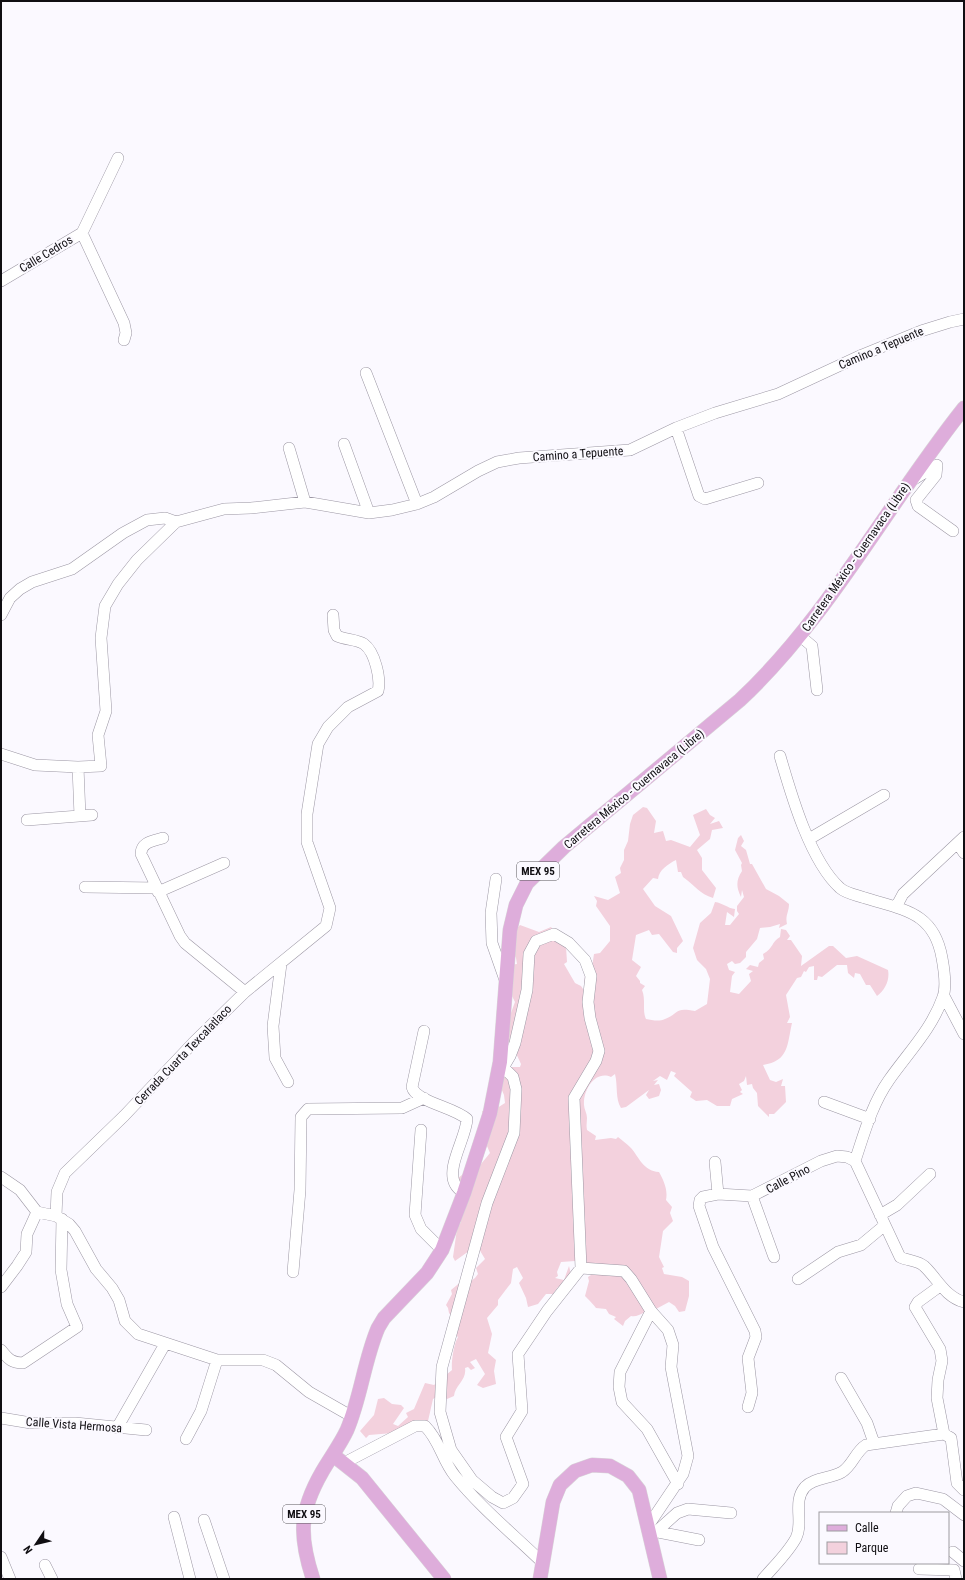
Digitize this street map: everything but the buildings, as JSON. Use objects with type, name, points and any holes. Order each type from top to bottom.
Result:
[{"type":"main road","name":"Carretera México - Cuernavaca (Libre)","points":[[313,1579],[303,1539],[304,1516],[314,1487],[347,1430],[368,1354],[378,1328],[384,1318],[427,1273],[442,1250],[464,1193],[490,1113],[501,1055],[510,930],[516,905],[527,883],[564,847],[762,680],[800,636],[910,481],[964,408]]},
{"type":"main road","points":[[333,1455],[362,1478],[444,1579]]},
{"type":"main road","points":[[540,1579],[553,1502],[560,1485],[575,1471],[592,1465],[610,1466],[628,1476],[639,1490],[651,1529],[660,1579]]},
{"type":"street","name":"Calle Cedros","points":[[1,281],[82,233],[118,158]]},
{"type":"street","points":[[82,233],[124,323],[126,333],[124,340]]},
{"type":"street","name":"Camino a Tepuente","points":[[176,522],[224,509],[252,508],[305,502],[369,512],[392,510],[418,504],[434,497],[478,471],[498,462],[519,458],[630,450],[676,428],[716,413],[778,394],[862,355],[921,331],[964,319]]},
{"type":"street","points":[[366,373],[418,504]]},
{"type":"street","points":[[676,428],[699,496],[705,499],[758,482]]},
{"type":"street","points":[[344,444],[369,512]]},
{"type":"street","points":[[289,448],[305,502]]},
{"type":"street","points":[[910,481],[936,465],[936,475],[916,500],[918,506],[953,531]]},
{"type":"street","points":[[1,615],[10,598],[20,589],[32,582],[77,566],[123,533],[147,520],[165,518],[176,522],[137,560],[118,584],[105,606],[101,638],[106,711],[98,735],[101,766],[78,767],[35,764],[1,754]]},
{"type":"street","name":"Cerrada Cuarta Texcalatlaco","points":[[1,1350],[7,1358],[15,1363],[23,1363],[77,1326],[67,1304],[61,1270],[58,1192],[65,1173],[124,1116],[193,1043],[245,992],[326,926],[330,908],[306,842],[307,814],[318,744],[328,727],[348,706],[378,691],[380,684],[371,652],[366,645],[337,636],[334,630],[333,615]]},
{"type":"street","points":[[800,636],[812,646],[817,690]]},
{"type":"street","points":[[780,756],[792,798],[809,839],[828,872],[840,888],[850,893],[896,907],[919,916],[934,933],[939,942],[944,968],[944,996],[964,1034]]},
{"type":"street","points":[[78,767],[80,816]]},
{"type":"street","points":[[809,839],[884,795]]},
{"type":"street","points":[[27,820],[92,815]]},
{"type":"street","points":[[162,838],[144,844],[141,848],[141,854],[180,936],[185,943],[245,992]]},
{"type":"street","points":[[896,907],[903,894],[962,845]]},
{"type":"street","points":[[85,887],[158,890],[224,864]]},
{"type":"street","points":[[496,879],[491,913],[492,943],[506,985]]},
{"type":"street","points":[[495,1083],[503,1067],[510,1056],[515,1043],[526,998],[529,954],[536,941],[554,934],[569,943],[585,960],[591,976],[588,1002],[590,1018],[599,1051],[596,1062],[574,1098],[582,1268],[547,1311],[518,1354],[522,1411],[506,1437],[523,1484],[513,1498],[503,1503],[492,1497],[472,1480],[455,1456],[451,1450],[440,1412],[442,1367],[487,1203],[514,1133],[516,1089],[513,1078],[503,1067]]},
{"type":"street","points":[[281,964],[274,1032],[275,1058],[288,1082]]},
{"type":"street","points":[[944,996],[914,1049],[888,1081],[877,1101],[855,1161],[900,1257],[907,1261],[918,1262],[924,1266],[940,1286],[964,1302]]},
{"type":"street","points":[[424,1031],[412,1087],[417,1096],[460,1114],[466,1119],[466,1130],[453,1168],[455,1185],[464,1193]]},
{"type":"street","points":[[293,1272],[300,1190],[301,1118],[303,1112],[308,1110],[402,1108],[424,1098]]},
{"type":"street","points":[[824,1102],[870,1119]]},
{"type":"street","points":[[421,1130],[415,1215],[421,1229],[442,1250]]},
{"type":"street","name":"Calle Pino","points":[[718,1194],[752,1196],[821,1161],[837,1156],[847,1157],[855,1161]]},
{"type":"street","points":[[715,1162],[718,1194],[703,1197],[700,1200],[699,1206],[713,1247],[755,1331],[756,1337],[748,1358],[752,1393],[748,1408]]},
{"type":"street","points":[[798,1279],[838,1252],[861,1245],[882,1220],[930,1174]]},
{"type":"street","points":[[1,1177],[20,1190],[37,1212],[59,1217],[75,1231],[96,1269],[112,1288],[119,1300],[125,1321],[138,1334],[217,1360],[263,1360],[276,1365],[309,1392],[352,1416]]},
{"type":"street","points":[[752,1196],[774,1257]]},
{"type":"street","points":[[1,1287],[26,1252],[27,1234],[37,1212]]},
{"type":"street","points":[[582,1268],[624,1271],[631,1279],[651,1310],[668,1330],[673,1345],[671,1367],[688,1456],[683,1474],[678,1484],[651,1529]]},
{"type":"street","points":[[940,1286],[918,1302],[915,1307],[940,1349],[942,1361],[938,1380],[937,1398],[944,1434]]},
{"type":"street","points":[[651,1310],[638,1333],[620,1372],[618,1387],[622,1402],[647,1429],[678,1484]]},
{"type":"street","points":[[117,1428],[165,1344]]},
{"type":"street","points":[[186,1439],[201,1411],[217,1360]]},
{"type":"street","points":[[841,1378],[867,1423],[874,1443]]},
{"type":"street","name":"Calle Vista Hermosa","points":[[1,1418],[31,1423],[75,1423],[146,1430]]},
{"type":"street","points":[[344,1463],[415,1426],[425,1426],[434,1435],[453,1474],[468,1492],[543,1562]]},
{"type":"street","points":[[763,1579],[778,1563],[796,1538],[799,1528],[798,1508],[800,1497],[805,1487],[817,1479],[832,1477],[843,1471],[851,1464],[861,1448],[874,1443],[944,1434],[951,1438],[957,1483],[964,1490]]},
{"type":"street","points":[[896,1512],[898,1506],[907,1496],[916,1493],[943,1499],[964,1515]]},
{"type":"street","points":[[651,1529],[677,1513],[688,1509],[731,1513]]},
{"type":"street","points":[[174,1517],[190,1579]]},
{"type":"street","points":[[204,1520],[224,1579]]},
{"type":"street","points":[[651,1529],[699,1540]]},
{"type":"street","points":[[953,1552],[964,1561]]},
{"type":"street","points":[[1,1558],[10,1579]]},
{"type":"street","points":[[45,1565],[52,1579]]},
{"type":"street","points":[[919,1569],[954,1570],[956,1579]]},
{"type":"green space","points":[[643,807],[647,808],[656,821],[654,833],[663,831],[666,841],[671,840],[690,847],[700,835],[693,815],[706,809],[710,815],[715,818],[710,824],[719,821],[723,828],[712,830],[710,839],[697,850],[702,858],[702,870],[716,888],[713,898],[701,892],[683,877],[681,872],[678,872],[676,860],[662,870],[658,879],[653,878],[643,889],[655,906],[671,916],[683,941],[677,948],[677,953],[673,952],[659,934],[652,935],[649,930],[636,935],[632,960],[641,967],[636,976],[640,983],[645,986],[642,990],[646,1019],[663,1020],[680,1010],[695,1011],[707,1004],[710,979],[706,969],[697,960],[693,948],[700,923],[711,913],[715,902],[735,909],[734,917],[727,912],[725,925],[730,925],[739,914],[737,911],[737,906],[744,897],[742,890],[741,897],[738,890],[738,881],[742,871],[742,863],[735,850],[738,838],[741,835],[744,841],[741,846],[746,850],[750,864],[752,864],[766,889],[779,896],[789,904],[789,907],[786,919],[787,924],[779,928],[780,924],[760,928],[757,939],[746,952],[746,957],[740,963],[735,964],[732,961],[727,964],[729,970],[735,972],[732,976],[730,992],[739,994],[751,981],[749,974],[753,971],[746,969],[750,965],[758,967],[759,963],[764,959],[763,954],[769,950],[775,941],[780,937],[781,929],[786,930],[790,936],[787,940],[791,940],[802,956],[801,966],[829,946],[833,946],[846,958],[857,956],[888,970],[886,984],[877,996],[870,985],[866,985],[860,974],[855,973],[854,978],[848,973],[847,965],[837,965],[822,977],[818,976],[817,980],[814,980],[814,966],[809,967],[806,972],[804,971],[801,977],[797,978],[786,995],[790,1017],[787,1023],[792,1023],[785,1051],[778,1060],[763,1065],[770,1080],[776,1082],[783,1079],[781,1086],[785,1086],[786,1102],[774,1114],[769,1114],[769,1117],[758,1106],[757,1093],[752,1084],[747,1085],[746,1076],[744,1081],[739,1084],[742,1090],[740,1092],[743,1094],[732,1099],[730,1106],[717,1106],[707,1100],[696,1101],[690,1097],[692,1092],[674,1076],[676,1073],[671,1071],[667,1080],[660,1076],[653,1081],[658,1080],[654,1085],[659,1084],[661,1090],[659,1096],[649,1099],[646,1095],[649,1090],[626,1107],[621,1108],[618,1100],[615,1074],[611,1077],[600,1076],[595,1079],[588,1088],[584,1099],[584,1107],[587,1116],[587,1130],[596,1136],[595,1140],[611,1138],[616,1139],[618,1137],[631,1148],[645,1166],[659,1172],[664,1182],[666,1189],[666,1200],[672,1207],[670,1213],[673,1221],[663,1231],[659,1257],[664,1267],[662,1268],[664,1274],[682,1277],[689,1281],[689,1296],[685,1311],[679,1312],[675,1306],[669,1302],[656,1309],[655,1306],[640,1315],[631,1316],[625,1321],[623,1326],[614,1319],[616,1317],[609,1314],[606,1309],[596,1308],[585,1296],[589,1281],[588,1277],[591,1275],[588,1268],[575,1261],[561,1262],[557,1272],[558,1276],[555,1278],[564,1280],[569,1266],[571,1274],[565,1289],[558,1287],[553,1294],[546,1294],[538,1304],[528,1307],[526,1298],[519,1283],[523,1278],[517,1267],[513,1269],[511,1283],[498,1300],[498,1305],[487,1318],[492,1334],[488,1353],[496,1360],[494,1371],[496,1384],[483,1388],[477,1385],[485,1374],[476,1359],[470,1362],[475,1368],[471,1370],[468,1367],[465,1368],[463,1379],[456,1389],[454,1396],[447,1399],[444,1396],[438,1396],[433,1399],[428,1421],[423,1420],[426,1427],[405,1432],[369,1435],[366,1438],[360,1431],[374,1415],[378,1399],[384,1398],[392,1404],[401,1405],[404,1408],[393,1424],[398,1426],[408,1417],[406,1413],[414,1409],[425,1383],[434,1385],[452,1370],[453,1353],[458,1337],[455,1334],[454,1319],[449,1313],[446,1305],[452,1294],[451,1290],[462,1281],[468,1283],[475,1278],[478,1274],[476,1268],[485,1259],[479,1249],[469,1251],[455,1261],[453,1257],[457,1229],[461,1222],[458,1178],[462,1175],[472,1175],[490,1153],[487,1146],[488,1135],[482,1111],[494,1110],[505,1103],[504,1095],[495,1074],[510,1067],[520,1067],[521,1064],[514,1049],[508,1049],[509,1037],[505,1029],[515,1002],[507,986],[510,965],[517,964],[516,958],[512,951],[517,928],[520,925],[539,932],[551,927],[566,947],[567,962],[564,964],[575,983],[581,986],[585,992],[587,988],[584,985],[585,976],[588,977],[592,967],[594,954],[600,953],[610,941],[610,926],[596,906],[597,901],[594,896],[608,900],[620,893],[615,877],[621,873],[620,868],[624,860],[624,850],[628,841],[630,824],[633,815]]}]
